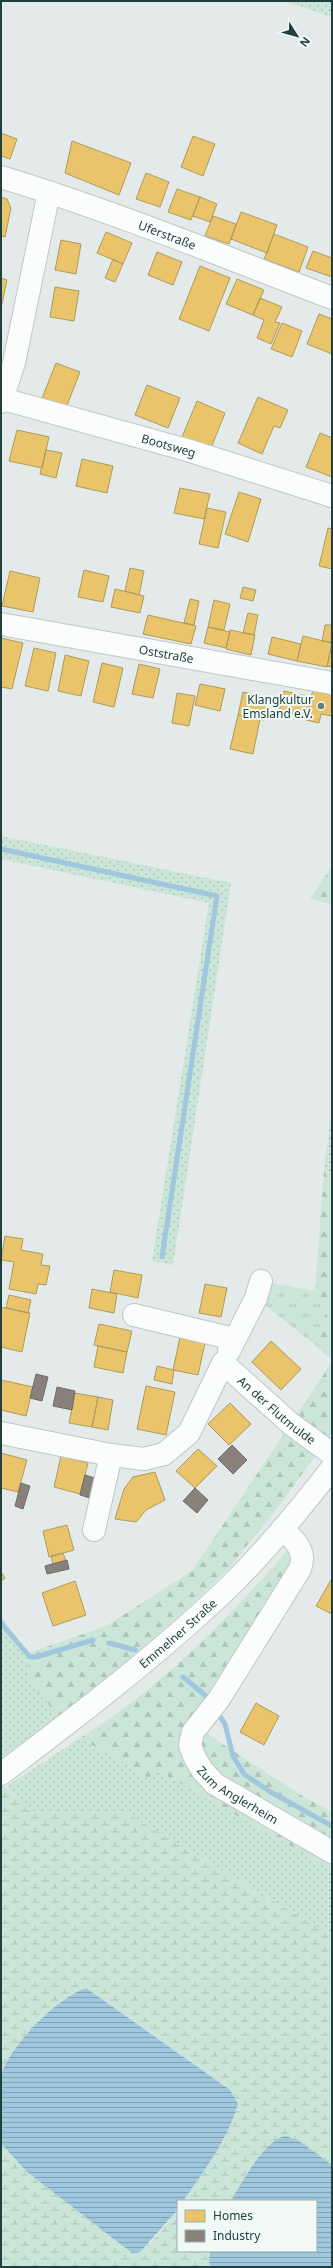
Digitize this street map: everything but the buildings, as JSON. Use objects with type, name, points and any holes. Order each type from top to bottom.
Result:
[{"type":"street","name":"Uferstraße","points":[[1,177],[49,192],[332,298]]},
{"type":"street","name":"Bootsweg","points":[[49,192],[14,363],[2,401],[187,450],[332,496]]},
{"type":"street","name":"Oststraße","points":[[1,624],[332,682]]},
{"type":"street","points":[[1,1433],[112,1455],[144,1459],[164,1454],[178,1445],[189,1433],[234,1338],[256,1298],[261,1281]]},
{"type":"street","points":[[134,1315],[234,1338]]},
{"type":"street","name":"An der Flutmulde","points":[[223,1363],[291,1424],[332,1454]]},
{"type":"street","points":[[94,1530],[112,1455]]},
{"type":"street","name":"Emmelner Straße","points":[[5,1771],[174,1638],[233,1582],[282,1529],[332,1468]]},
{"type":"street","name":"Zum Anglerheim","points":[[282,1529],[296,1541],[303,1560],[295,1578],[214,1705],[193,1732],[190,1745],[202,1770],[216,1784],[332,1852]]},
{"type":"green space","points":[[285,1],[332,1],[332,17]]},
{"type":"green space","points":[[1,836],[231,883],[173,1265],[152,1261],[209,903],[1,859]]},
{"type":"green space","points":[[332,866],[332,904],[310,899]]},
{"type":"green space","points":[[332,1108],[332,1174],[324,1171]]},
{"type":"green space","points":[[324,1171],[332,1174],[332,1360],[319,1348],[327,1302],[315,1291]]},
{"type":"green space","points":[[261,1281],[315,1291],[327,1302],[319,1348],[256,1298]]},
{"type":"green space","points":[[332,1362],[332,1433],[281,1503],[230,1567],[168,1628],[59,1716],[28,1682],[29,1653],[106,1626],[192,1571]]},
{"type":"green space","points":[[296,1541],[302,1553],[192,1724],[304,1797],[332,1812],[332,1870],[157,1770],[149,1778],[80,1738],[140,1696],[168,1673],[221,1622]]},
{"type":"green space","points":[[1,1617],[29,1653],[28,1682],[59,1716],[1,1758]]},
{"type":"green space","points":[[80,1738],[149,1778],[157,1770],[332,1870],[332,1936],[125,1812],[35,1812],[19,1802],[7,1786]]},
{"type":"green space","points":[[1,1782],[19,1802],[35,1812],[125,1812],[332,1936],[332,2165],[317,2154],[248,2171],[232,2200],[184,2200],[222,2142],[238,2104],[230,2090],[86,1988],[42,2018],[16,2050],[1,2074]]},
{"type":"green space","points":[[1,2143],[26,2171],[132,2253],[145,2247],[152,2241],[164,2228],[177,2209],[177,2252],[210,2252],[209,2263],[211,2267],[1,2267]]},
{"type":"water","points":[[86,1988],[230,2090],[238,2104],[222,2142],[207,2166],[184,2200],[177,2200],[177,2210],[175,2213],[140,2252],[132,2253],[26,2171],[1,2143],[2,2072],[16,2048],[37,2023],[49,2012],[74,1994]]},
{"type":"water","points":[[286,2136],[299,2141],[332,2165],[332,2267],[211,2267],[209,2263],[210,2252],[317,2252],[317,2200],[232,2200],[254,2163],[270,2145],[278,2139]]},
{"type":"waterway","points":[[1,849],[217,896],[162,1257]]},
{"type":"waterway","points":[[1,1623],[30,1657],[36,1657],[93,1640]]},
{"type":"waterway","points":[[109,1643],[135,1650]]},
{"type":"waterway","points":[[183,1677],[206,1696],[210,1702]]},
{"type":"waterway","points":[[217,1712],[225,1724],[233,1756],[244,1774],[269,1791],[332,1826]]},
{"type":"place","name":"Klangkultur Emsland e.V.","points":[[321,706]]}]
